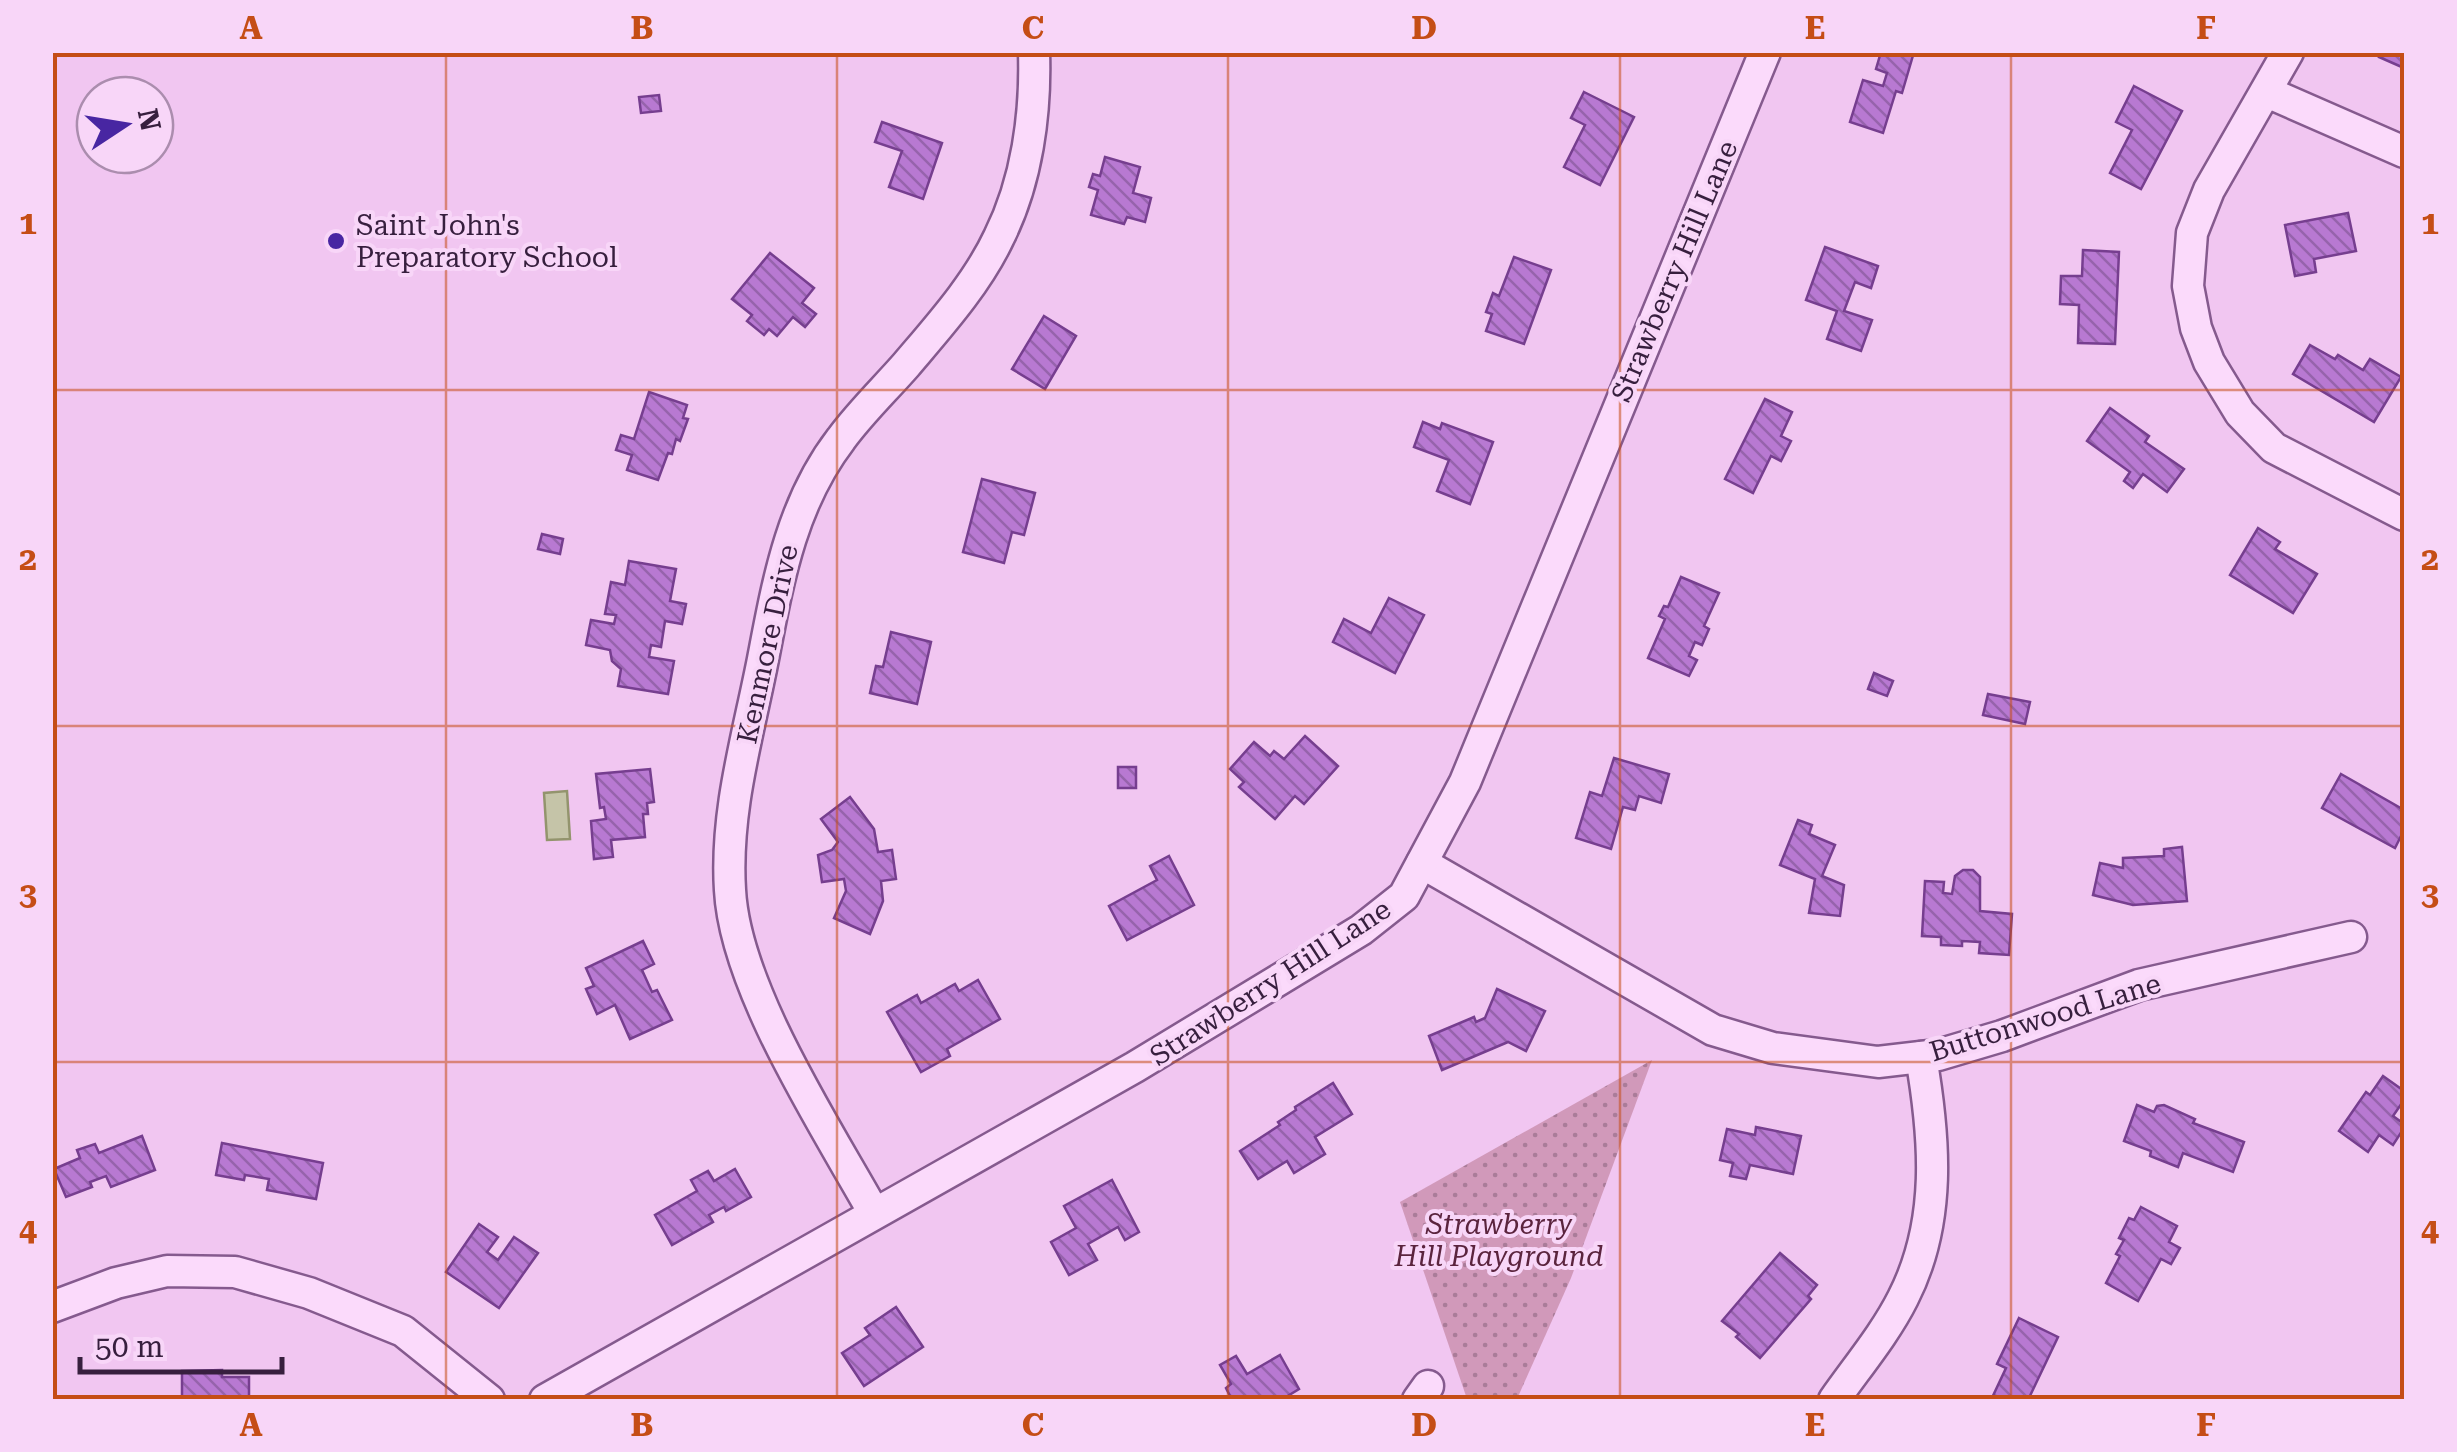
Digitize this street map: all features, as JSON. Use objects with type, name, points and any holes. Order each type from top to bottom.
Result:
[{"type":"street","name":"Kenmore Drive","points":[[874,1214],[791,1063],[749,974],[730,892],[730,835],[736,783],[781,563],[794,524],[812,484],[840,440],[959,299],[999,238],[1030,136],[1034,52]]},
{"type":"street","name":"Strawberry Hill Lane","points":[[545,1400],[1136,1067],[1361,930],[1404,896],[1464,782],[1766,52]]},
{"type":"street","points":[[2288,52],[2209,190],[2192,233],[2188,286],[2196,328],[2209,362],[2240,412],[2274,448],[2404,515]]},
{"type":"street","points":[[2267,92],[2404,152]]},
{"type":"street","name":"Buttonwood Lane","points":[[1422,863],[1713,1030],[1773,1048],[1878,1062],[1921,1057],[2002,1036],[2139,986],[2351,937]]},
{"type":"street","points":[[1834,1400],[1902,1301],[1923,1247],[1929,1216],[1933,1141],[1921,1057]]},
{"type":"street","points":[[52,1307],[116,1283],[167,1271],[235,1272],[309,1293],[403,1331],[489,1400]]},
{"type":"green space","name":"Strawberry Hill Playground","points":[[1652,1060],[1571,1278],[1517,1399],[1467,1399],[1400,1202]]},
{"type":"shaded area","points":[[567,791],[570,839],[547,840],[544,793]]},
{"type":"building","points":[[1881,52],[1914,52],[1902,93],[1896,91],[1883,133],[1850,122],[1863,80],[1883,86],[1887,73],[1876,69]]},
{"type":"building","points":[[2381,52],[2404,52],[2404,68],[2379,57]]},
{"type":"building","points":[[2134,86],[2182,111],[2141,189],[2110,173],[2132,130],[2116,122]]},
{"type":"building","points":[[1584,92],[1634,117],[1600,185],[1564,167],[1585,125],[1571,118]]},
{"type":"building","points":[[659,95],[661,111],[641,113],[639,97]]},
{"type":"building","points":[[882,122],[942,143],[923,199],[889,187],[902,151],[875,142]]},
{"type":"building","points":[[1105,157],[1140,167],[1133,193],[1151,198],[1145,222],[1127,217],[1124,224],[1091,215],[1098,190],[1089,187],[1093,174],[1100,176]]},
{"type":"building","points":[[2348,213],[2356,251],[2314,259],[2316,272],[2295,276],[2285,225]]},
{"type":"building","points":[[1825,247],[1878,266],[1871,288],[1855,282],[1844,311],[1872,320],[1861,351],[1827,339],[1837,311],[1806,300]]},
{"type":"building","points":[[2083,250],[2119,252],[2115,344],[2078,343],[2079,305],[2060,304],[2061,276],[2082,276]]},
{"type":"building","points":[[770,253],[814,288],[802,303],[816,314],[805,327],[793,317],[777,336],[769,329],[764,335],[747,321],[752,315],[732,299]]},
{"type":"building","points":[[1514,257],[1551,270],[1524,344],[1486,331],[1492,314],[1486,312],[1493,293],[1499,296]]},
{"type":"building","points":[[1044,316],[1076,336],[1045,389],[1012,369]]},
{"type":"building","points":[[2310,345],[2363,370],[2370,359],[2401,377],[2374,422],[2293,374]]},
{"type":"building","points":[[649,392],[687,405],[683,418],[688,419],[680,441],[676,439],[672,454],[668,453],[658,480],[627,470],[632,455],[616,450],[621,435],[634,439]]},
{"type":"building","points":[[1765,399],[1792,412],[1781,436],[1791,441],[1781,461],[1771,456],[1753,493],[1725,479]]},
{"type":"building","points":[[2110,408],[2149,436],[2145,442],[2184,469],[2167,492],[2143,474],[2133,488],[2124,481],[2130,472],[2087,441]]},
{"type":"building","points":[[1423,422],[1440,429],[1442,423],[1493,442],[1470,504],[1437,491],[1449,460],[1414,447]]},
{"type":"building","points":[[982,479],[1035,493],[1024,535],[1012,532],[1004,563],[963,552]]},
{"type":"building","points":[[2258,528],[2280,542],[2275,549],[2317,574],[2293,613],[2230,575]]},
{"type":"building","points":[[542,534],[563,539],[560,554],[538,549]]},
{"type":"building","points":[[629,561],[676,569],[670,601],[686,604],[682,624],[665,621],[661,647],[651,645],[649,657],[674,661],[668,694],[618,686],[621,669],[612,661],[610,650],[586,645],[591,620],[614,624],[616,615],[605,614],[611,582],[625,585]]},
{"type":"building","points":[[1681,577],[1719,593],[1704,626],[1709,629],[1702,645],[1695,642],[1689,656],[1697,660],[1689,676],[1648,658],[1665,619],[1659,616],[1664,606],[1668,607]]},
{"type":"building","points":[[1389,598],[1424,615],[1395,673],[1333,642],[1344,619],[1371,633]]},
{"type":"building","points":[[891,632],[931,642],[917,704],[870,693],[876,666],[883,667]]},
{"type":"building","points":[[1874,673],[1893,681],[1887,696],[1868,689]]},
{"type":"building","points":[[1988,694],[2030,702],[2025,724],[1983,715]]},
{"type":"building","points":[[1305,736],[1338,766],[1304,804],[1295,796],[1275,819],[1239,787],[1244,782],[1230,769],[1254,742],[1270,756],[1274,751],[1284,759]]},
{"type":"building","points":[[1614,758],[1669,774],[1661,803],[1639,796],[1635,810],[1623,807],[1611,849],[1576,838],[1590,792],[1602,796]]},
{"type":"building","points":[[1118,767],[1136,767],[1136,788],[1118,788]]},
{"type":"building","points":[[650,769],[654,802],[647,803],[648,814],[643,814],[645,837],[611,840],[613,857],[594,859],[591,821],[606,819],[604,807],[600,808],[596,774]]},
{"type":"building","points":[[2341,774],[2404,810],[2404,830],[2395,848],[2322,808]]},
{"type":"building","points":[[850,797],[874,829],[878,852],[892,850],[896,879],[881,881],[883,901],[870,934],[834,918],[846,891],[844,879],[822,882],[818,855],[832,850],[838,842],[821,819]]},
{"type":"building","points":[[1798,820],[1812,825],[1809,834],[1835,845],[1822,876],[1844,885],[1840,916],[1809,913],[1815,879],[1780,865]]},
{"type":"building","points":[[2182,847],[2187,901],[2133,905],[2093,895],[2100,863],[2123,868],[2123,858],[2164,856],[2164,849]]},
{"type":"building","points":[[1169,856],[1194,905],[1127,940],[1109,906],[1157,880],[1150,866]]},
{"type":"building","points":[[1963,870],[1973,870],[1980,877],[1980,911],[2012,914],[2009,955],[1979,953],[1980,942],[1941,945],[1941,937],[1922,936],[1925,881],[1944,882],[1943,893],[1952,894],[1955,876]]},
{"type":"building","points":[[643,941],[654,964],[642,970],[672,1020],[630,1039],[615,1005],[597,1014],[586,989],[594,986],[586,968]]},
{"type":"building","points":[[978,980],[1000,1019],[947,1049],[950,1056],[921,1072],[887,1012],[917,995],[921,1003],[955,984],[959,991]]},
{"type":"building","points":[[1497,989],[1545,1011],[1526,1051],[1508,1042],[1442,1070],[1429,1036],[1474,1017],[1476,1022],[1485,1018]]},
{"type":"building","points":[[2383,1076],[2404,1091],[2404,1100],[2393,1116],[2404,1128],[2393,1145],[2379,1135],[2368,1152],[2339,1131],[2366,1092],[2370,1095]]},
{"type":"building","points":[[1333,1083],[1352,1114],[1315,1137],[1325,1154],[1294,1173],[1287,1161],[1258,1179],[1240,1151],[1280,1125],[1278,1122],[1295,1107]]},
{"type":"building","points":[[2137,1105],[2154,1112],[2157,1106],[2164,1105],[2195,1119],[2193,1123],[2244,1142],[2233,1172],[2183,1153],[2178,1167],[2124,1141]]},
{"type":"building","points":[[1756,1127],[1801,1136],[1793,1174],[1750,1165],[1746,1179],[1730,1176],[1733,1163],[1720,1160],[1727,1129],[1755,1135]]},
{"type":"building","points":[[142,1136],[155,1170],[111,1187],[106,1176],[90,1182],[92,1187],[66,1197],[54,1169],[80,1158],[77,1150],[95,1144],[99,1153]]},
{"type":"building","points":[[222,1143],[323,1163],[316,1199],[267,1190],[269,1179],[216,1175]]},
{"type":"building","points":[[735,1169],[751,1197],[726,1211],[724,1207],[709,1215],[713,1222],[672,1245],[655,1215],[697,1191],[691,1180],[708,1171],[714,1181]]},
{"type":"building","points":[[1112,1180],[1139,1232],[1125,1240],[1118,1227],[1088,1244],[1097,1260],[1069,1275],[1051,1242],[1076,1228],[1064,1206]]},
{"type":"building","points":[[2141,1207],[2177,1226],[2169,1242],[2180,1248],[2171,1264],[2161,1259],[2138,1301],[2106,1283],[2120,1256],[2116,1254],[2124,1240],[2119,1238],[2129,1218],[2134,1220]]},
{"type":"building","points":[[479,1224],[498,1237],[487,1252],[498,1260],[514,1237],[538,1253],[499,1308],[446,1272]]},
{"type":"building","points":[[1780,1253],[1817,1285],[1808,1296],[1811,1299],[1760,1358],[1722,1321]]},
{"type":"building","points":[[896,1307],[923,1347],[864,1386],[842,1353],[870,1335],[865,1328]]},
{"type":"building","points":[[2019,1318],[2058,1337],[2028,1400],[1991,1400],[2006,1368],[1997,1364]]},
{"type":"building","points":[[1280,1355],[1299,1389],[1281,1400],[1232,1400],[1226,1388],[1231,1384],[1220,1365],[1236,1356],[1247,1374]]},
{"type":"building","points":[[222,1370],[222,1377],[249,1377],[249,1400],[182,1400],[182,1371]]},
{"type":"place","name":"Saint John's Preparatory School","points":[[336,241]]}]
